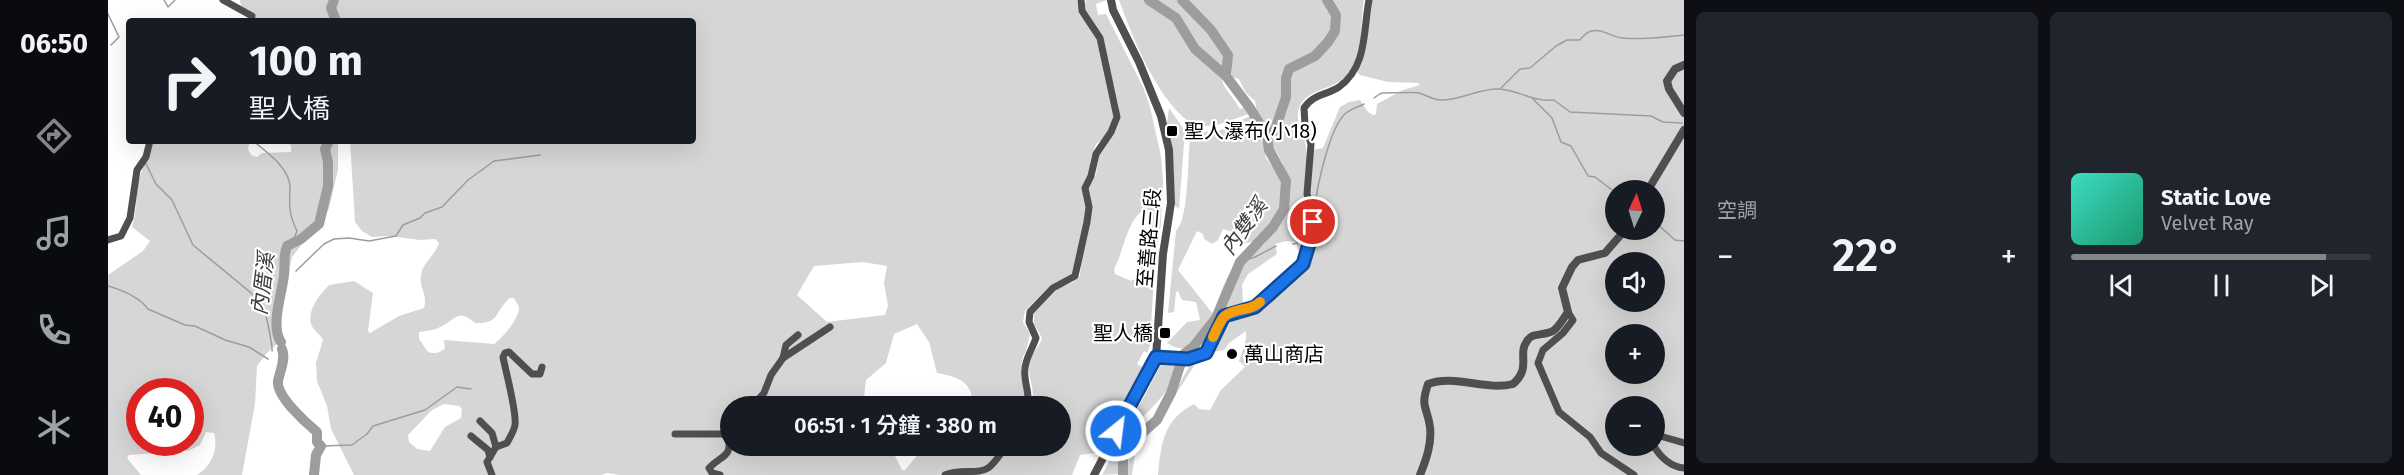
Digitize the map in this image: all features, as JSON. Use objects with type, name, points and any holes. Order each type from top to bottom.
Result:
[{"type":"street","points":[[223,0],[252,16],[251,18]]},
{"type":"street","points":[[1030,396],[1024,377],[1026,357],[1036,338],[1029,322],[1030,312],[1053,288],[1075,276],[1089,207],[1085,188],[1091,176],[1096,154],[1114,127],[1117,117],[1101,38],[1082,11],[1081,0]]},
{"type":"street","name":"至善路三段","points":[[1094,475],[1156,357],[1163,254],[1171,203],[1169,150],[1156,101],[1113,10],[1111,0]]},
{"type":"street","points":[[1156,357],[1188,359],[1206,353],[1224,316],[1255,307],[1303,264],[1312,234],[1313,222],[1307,194],[1311,144],[1303,116],[1304,108],[1320,94],[1338,88],[1349,77],[1360,60],[1364,49],[1369,0]]},
{"type":"street","points":[[1684,65],[1675,69],[1667,81],[1684,113]]},
{"type":"street","points":[[1654,180],[1684,130]]},
{"type":"street","points":[[108,240],[120,236],[130,218],[137,170],[146,157],[149,144]]},
{"type":"street","points":[[1616,240],[1605,253],[1578,260],[1572,267],[1562,288],[1568,312],[1573,320],[1563,333],[1542,350],[1538,363],[1560,412],[1590,437],[1600,453],[1634,475]]},
{"type":"street","points":[[1420,475],[1429,450],[1430,427],[1423,404],[1428,384],[1442,381],[1489,386],[1513,384],[1523,374],[1524,349],[1527,340],[1554,330],[1568,312]]},
{"type":"street","points":[[761,396],[771,375],[783,358],[830,327]]},
{"type":"street","points":[[783,358],[786,345],[798,335]]},
{"type":"street","points":[[492,475],[488,466],[490,457],[496,447],[507,443],[515,427],[514,407],[503,357],[509,352],[532,374],[540,374],[542,367]]},
{"type":"street","points":[[480,421],[492,434],[496,447]]},
{"type":"street","points":[[675,434],[720,434]]},
{"type":"street","points":[[471,436],[488,450],[490,457]]},
{"type":"street","points":[[1665,437],[1684,443]]},
{"type":"street","points":[[720,475],[712,473],[709,468],[724,456]]},
{"type":"street","points":[[945,475],[953,471],[985,470],[998,456]]},
{"type":"street","points":[[1661,456],[1672,465],[1684,468]]},
{"type":"shaded area","points":[[240,0],[1077,0],[1079,14],[1099,39],[1114,110],[1113,121],[1104,138],[1096,144],[1089,175],[1083,187],[1086,215],[1073,273],[1048,288],[1025,311],[1023,322],[1030,334],[1022,359],[1021,375],[1024,396],[972,396],[964,382],[937,373],[929,342],[917,324],[894,334],[886,363],[866,380],[864,396],[720,396],[720,456],[895,456],[902,470],[905,470],[917,456],[995,456],[983,467],[945,471],[939,475],[620,475],[607,473],[601,475],[354,475],[331,429],[327,406],[317,381],[316,363],[323,340],[311,324],[311,313],[318,298],[329,285],[354,281],[373,293],[368,331],[370,333],[399,316],[424,308],[422,271],[439,243],[435,239],[372,237],[362,231],[355,222],[350,144],[696,144],[696,18],[249,18],[241,7]],"holes":[[[863,262],[887,266],[884,283],[888,306],[885,315],[827,322],[797,295],[814,266]],[[510,298],[514,298],[519,307],[517,316],[494,344],[444,340],[445,348],[433,353],[428,352],[419,339],[419,332],[438,328],[456,317],[464,316],[475,323],[489,321]],[[444,404],[459,406],[462,409],[461,418],[445,427],[430,451],[417,449],[409,442],[408,435],[432,410]]]},
{"type":"shaded area","points":[[1086,0],[1107,0],[1096,4],[1098,15],[1106,14],[1143,87],[1161,156],[1163,181],[1161,224],[1155,256],[1150,346],[1147,353],[1144,351],[1137,364],[1142,367],[1095,453],[1080,455],[1072,475],[956,475],[983,473],[1002,456],[1071,456],[1071,396],[1033,396],[1029,363],[1042,338],[1034,324],[1034,313],[1059,288],[1080,276],[1082,253],[1091,217],[1089,185],[1096,175],[1099,152],[1119,108],[1102,34],[1084,8]],"holes":[[[1143,210],[1147,210],[1151,217],[1149,244],[1136,278],[1131,281],[1115,274],[1114,269],[1133,222]]]},
{"type":"shaded area","points":[[1119,0],[1364,0],[1359,49],[1352,67],[1341,80],[1306,98],[1298,112],[1298,121],[1306,147],[1310,203],[1309,234],[1301,261],[1296,242],[1286,241],[1275,244],[1277,254],[1248,274],[1242,285],[1243,305],[1221,313],[1192,345],[1185,348],[1177,348],[1167,343],[1187,322],[1200,320],[1196,302],[1182,300],[1178,291],[1174,312],[1168,313],[1176,231],[1184,213],[1186,200],[1191,132],[1216,132],[1252,115],[1255,130],[1264,144],[1266,158],[1276,171],[1283,164],[1272,144],[1274,136],[1257,112],[1255,101],[1246,93],[1239,79],[1232,77],[1231,56],[1227,55],[1223,65],[1223,84],[1240,109],[1247,107],[1249,114],[1217,125],[1196,127],[1182,116],[1159,87],[1140,52]],"holes":[[[1223,229],[1235,233],[1236,243],[1248,243],[1262,239],[1267,241],[1237,262],[1225,283],[1213,314],[1178,270],[1197,231],[1212,244],[1218,240]]]},
{"type":"shaded area","points":[[1371,0],[1684,0],[1684,475],[1158,475],[1163,442],[1176,417],[1194,404],[1199,409],[1210,410],[1221,390],[1245,367],[1239,361],[1246,339],[1246,331],[1229,343],[1224,350],[1212,352],[1219,333],[1230,317],[1254,312],[1304,265],[1315,210],[1311,194],[1313,150],[1323,148],[1340,107],[1360,100],[1368,112],[1373,115],[1376,114],[1377,104],[1403,90],[1420,85],[1418,83],[1388,82],[1360,75],[1357,72],[1364,55]]},
{"type":"shaded area","points":[[1169,108],[1185,131],[1179,209],[1172,203],[1174,171],[1167,123]]},
{"type":"shaded area","points":[[152,144],[249,144],[248,149],[251,155],[257,157],[262,153],[291,152],[289,144],[338,144],[338,170],[329,208],[322,225],[307,238],[292,257],[281,311],[282,339],[257,366],[255,404],[242,475],[197,475],[210,462],[215,451],[214,433],[206,432],[204,436],[204,378],[126,378],[126,456],[128,456],[127,458],[141,475],[108,475],[108,275],[143,251],[150,241],[132,227],[139,180]]},
{"type":"shaded area","points":[[1171,362],[1178,365],[1176,374],[1165,393],[1127,437],[1118,474],[1102,475],[1162,363]]},
{"type":"shaded area","points":[[1191,363],[1194,366],[1153,430],[1136,447],[1132,475],[1127,475],[1134,436],[1171,399]]},
{"type":"waterway","points":[[164,0],[168,7],[175,0]]},
{"type":"waterway","name":"內厝溪","points":[[334,0],[331,8],[335,18]]},
{"type":"waterway","points":[[1149,0],[1176,18],[1195,49],[1226,76]]},
{"type":"waterway","name":"內雙溪","points":[[1123,475],[1123,452],[1157,420],[1171,393],[1184,354],[1193,347],[1216,318],[1240,262],[1273,227],[1284,209],[1286,181],[1269,150],[1267,136],[1226,76],[1228,55],[1211,30],[1182,0]]},
{"type":"waterway","points":[[1267,136],[1275,130],[1286,97],[1286,78],[1289,69],[1315,56],[1335,31],[1336,15],[1327,0]]},
{"type":"waterway","points":[[108,14],[119,37],[111,45]]},
{"type":"waterway","points":[[1501,88],[1520,69],[1530,68],[1556,46],[1567,40],[1580,40],[1591,31],[1630,39],[1684,35]]},
{"type":"waterway","points":[[1374,98],[1382,93],[1419,93],[1438,100],[1500,89],[1540,99],[1554,100],[1570,112],[1651,116],[1663,122],[1682,123]]},
{"type":"waterway","points":[[1533,99],[1552,118],[1561,142],[1571,146],[1588,176],[1595,177],[1605,185]]},
{"type":"waterway","points":[[1315,207],[1321,171],[1335,130],[1346,113],[1364,104]]},
{"type":"waterway","points":[[257,144],[277,162],[287,175],[291,215],[297,231],[293,241]]},
{"type":"waterway","name":"內厝溪","points":[[281,342],[277,319],[286,250],[287,246],[301,239],[319,224],[328,186],[328,162],[325,149],[328,144]]},
{"type":"waterway","points":[[296,271],[324,244],[334,239],[349,238],[369,241],[396,236],[403,225],[442,207],[468,180],[494,161],[540,155]]},
{"type":"waterway","points":[[146,164],[156,184],[172,200],[193,245],[262,302],[269,327],[272,351]]},
{"type":"waterway","points":[[1293,244],[1305,241],[1309,236],[1310,228]]},
{"type":"waterway","points":[[1665,231],[1675,240],[1684,241]]},
{"type":"waterway","points":[[1240,262],[1276,246]]},
{"type":"waterway","points":[[108,286],[130,294],[148,309],[185,325],[195,326],[225,340],[249,347],[268,359]]},
{"type":"waterway","name":"內厝溪","points":[[282,349],[283,361],[278,381],[279,387],[293,409],[317,432],[317,442],[321,446],[316,455],[314,475]]},
{"type":"waterway","points":[[321,446],[352,445],[367,434],[373,426],[425,410],[457,387],[471,389]]},
{"type":"slow traffic","points":[[1213,337],[1224,316],[1251,309],[1260,302]]},
{"type":"place","name":"聖人瀑布(小18)","points":[[1172,131]]},
{"type":"place","name":"聖人橋","points":[[1165,333]]},
{"type":"place","name":"萬山商店","points":[[1232,354]]},
{"type":"route","points":[[1116,431],[1156,357],[1188,359],[1206,353],[1224,316],[1255,307],[1282,280],[1303,264],[1312,234],[1313,222]]}]
